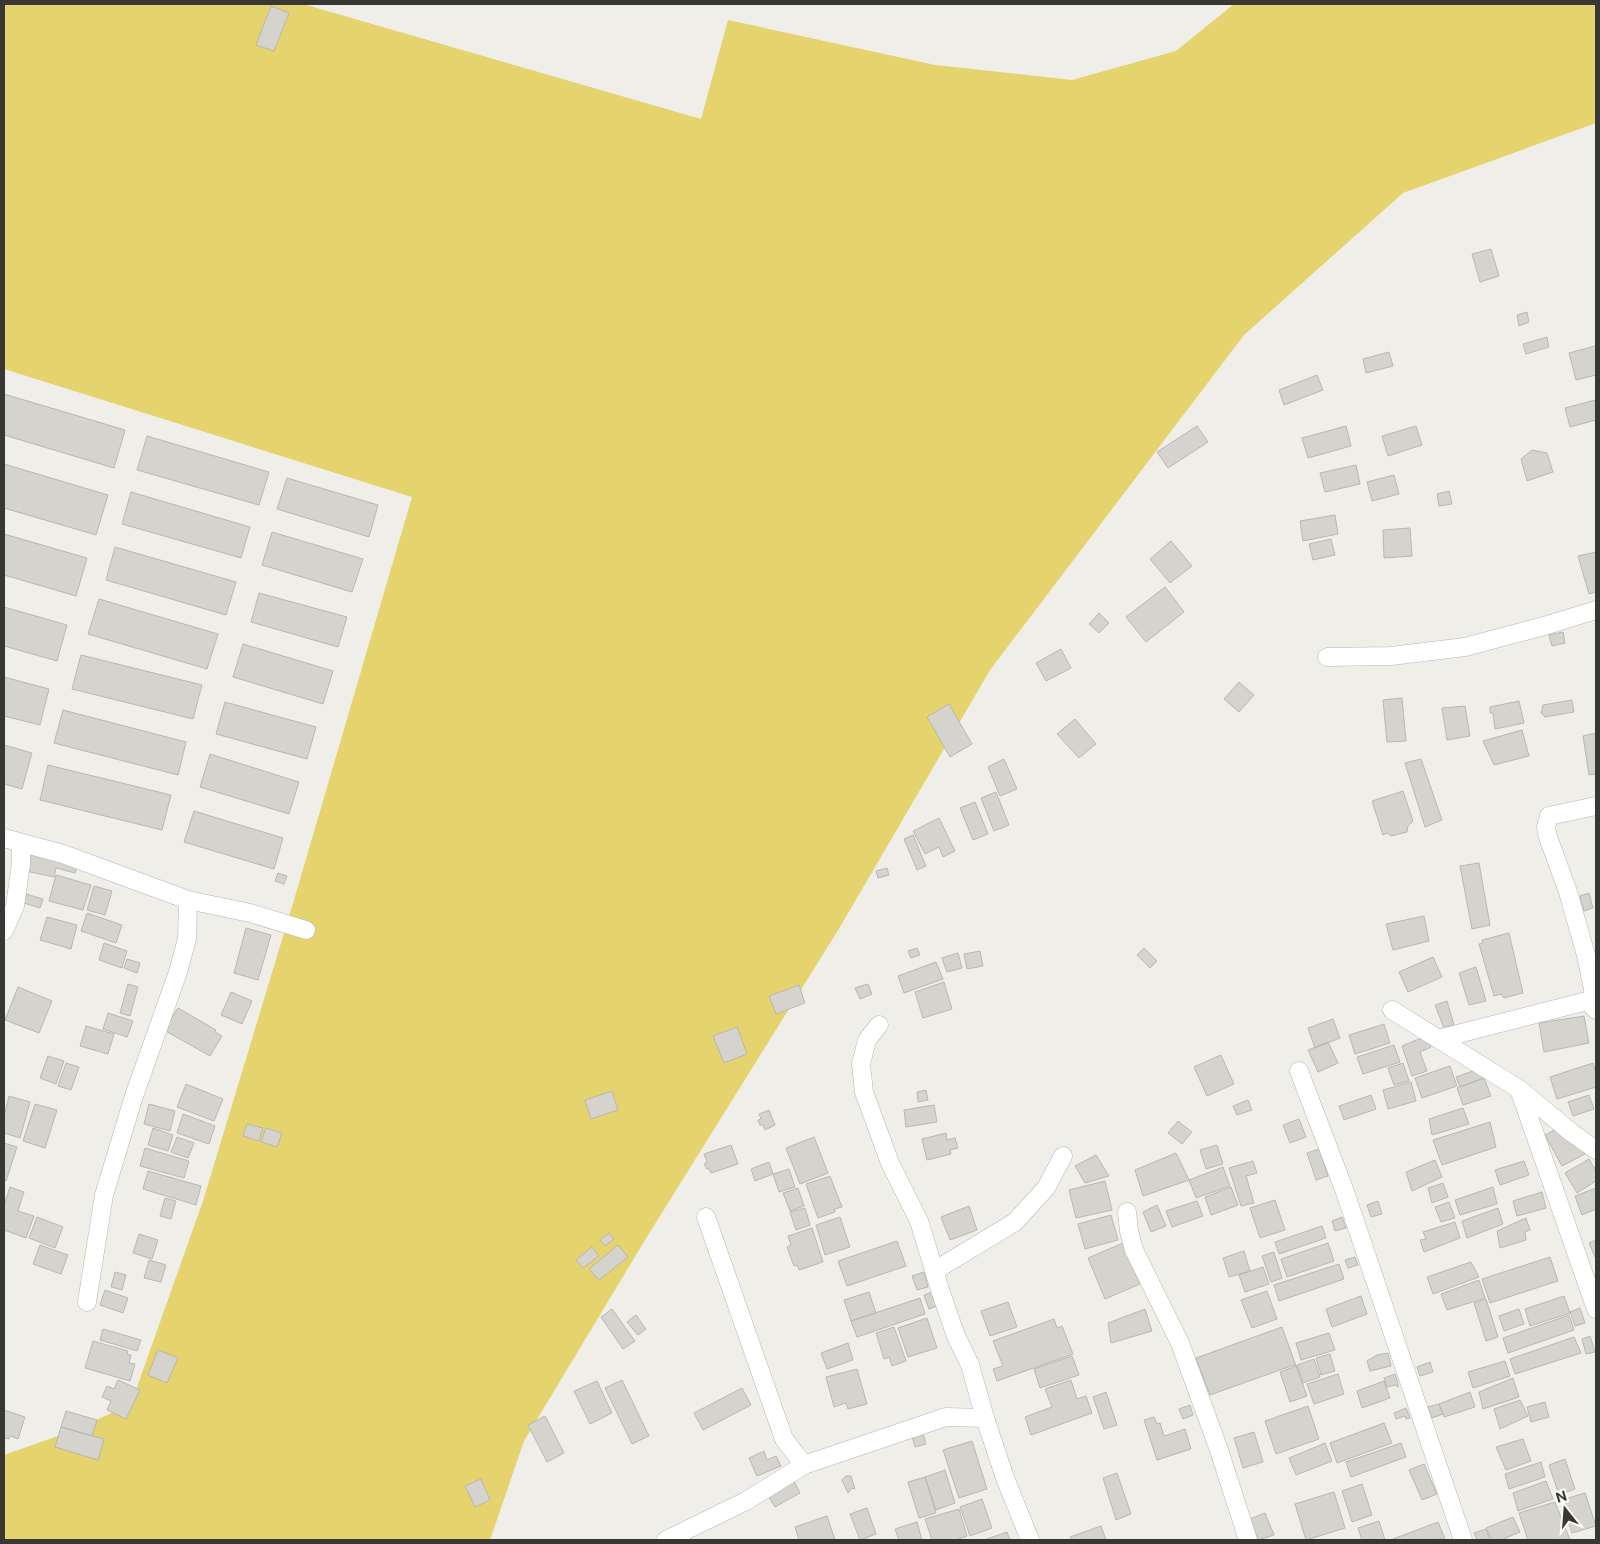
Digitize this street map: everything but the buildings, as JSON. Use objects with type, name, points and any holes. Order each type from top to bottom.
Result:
[{"type":"street","points":[[1327,658],[1391,656],[1465,647],[1596,610]]},
{"type":"street","points":[[1596,806],[1549,816],[1546,827],[1568,892],[1586,955],[1596,1004]]},
{"type":"street","points":[[4,838],[63,854],[188,900],[250,913],[306,930]]},
{"type":"street","points":[[4,931],[15,906],[20,870],[21,844]]},
{"type":"street","points":[[87,1302],[104,1194],[134,1096],[178,972],[187,939],[188,900]]},
{"type":"street","points":[[1438,1039],[1587,1001],[1596,1010]]},
{"type":"street","points":[[1392,1010],[1519,1089],[1572,1134],[1596,1150]]},
{"type":"street","points":[[879,1025],[866,1040],[861,1064],[864,1092],[890,1163],[919,1221],[956,1336],[970,1365],[1005,1478],[1030,1540]]},
{"type":"street","points":[[1299,1071],[1345,1192],[1463,1540]]},
{"type":"street","points":[[1519,1089],[1596,1309]]},
{"type":"street","points":[[934,1271],[1016,1222],[1046,1188],[1063,1156]]},
{"type":"street","points":[[1128,1212],[1129,1231],[1134,1250],[1180,1343],[1219,1450],[1248,1540]]},
{"type":"street","points":[[706,1217],[784,1439],[804,1465]]},
{"type":"street","points":[[666,1540],[746,1502],[804,1465],[946,1417],[985,1418]]},
{"type":"shaded area","points":[[4,4],[303,4],[701,119],[728,20],[935,65],[1072,80],[1176,51],[1234,4],[1596,4],[1596,123],[1403,193],[1244,335],[990,670],[840,927],[645,1240],[524,1441],[490,1540],[4,1540],[4,1455],[75,1430],[131,1404],[203,1201],[294,900],[412,497],[4,369]]}]
